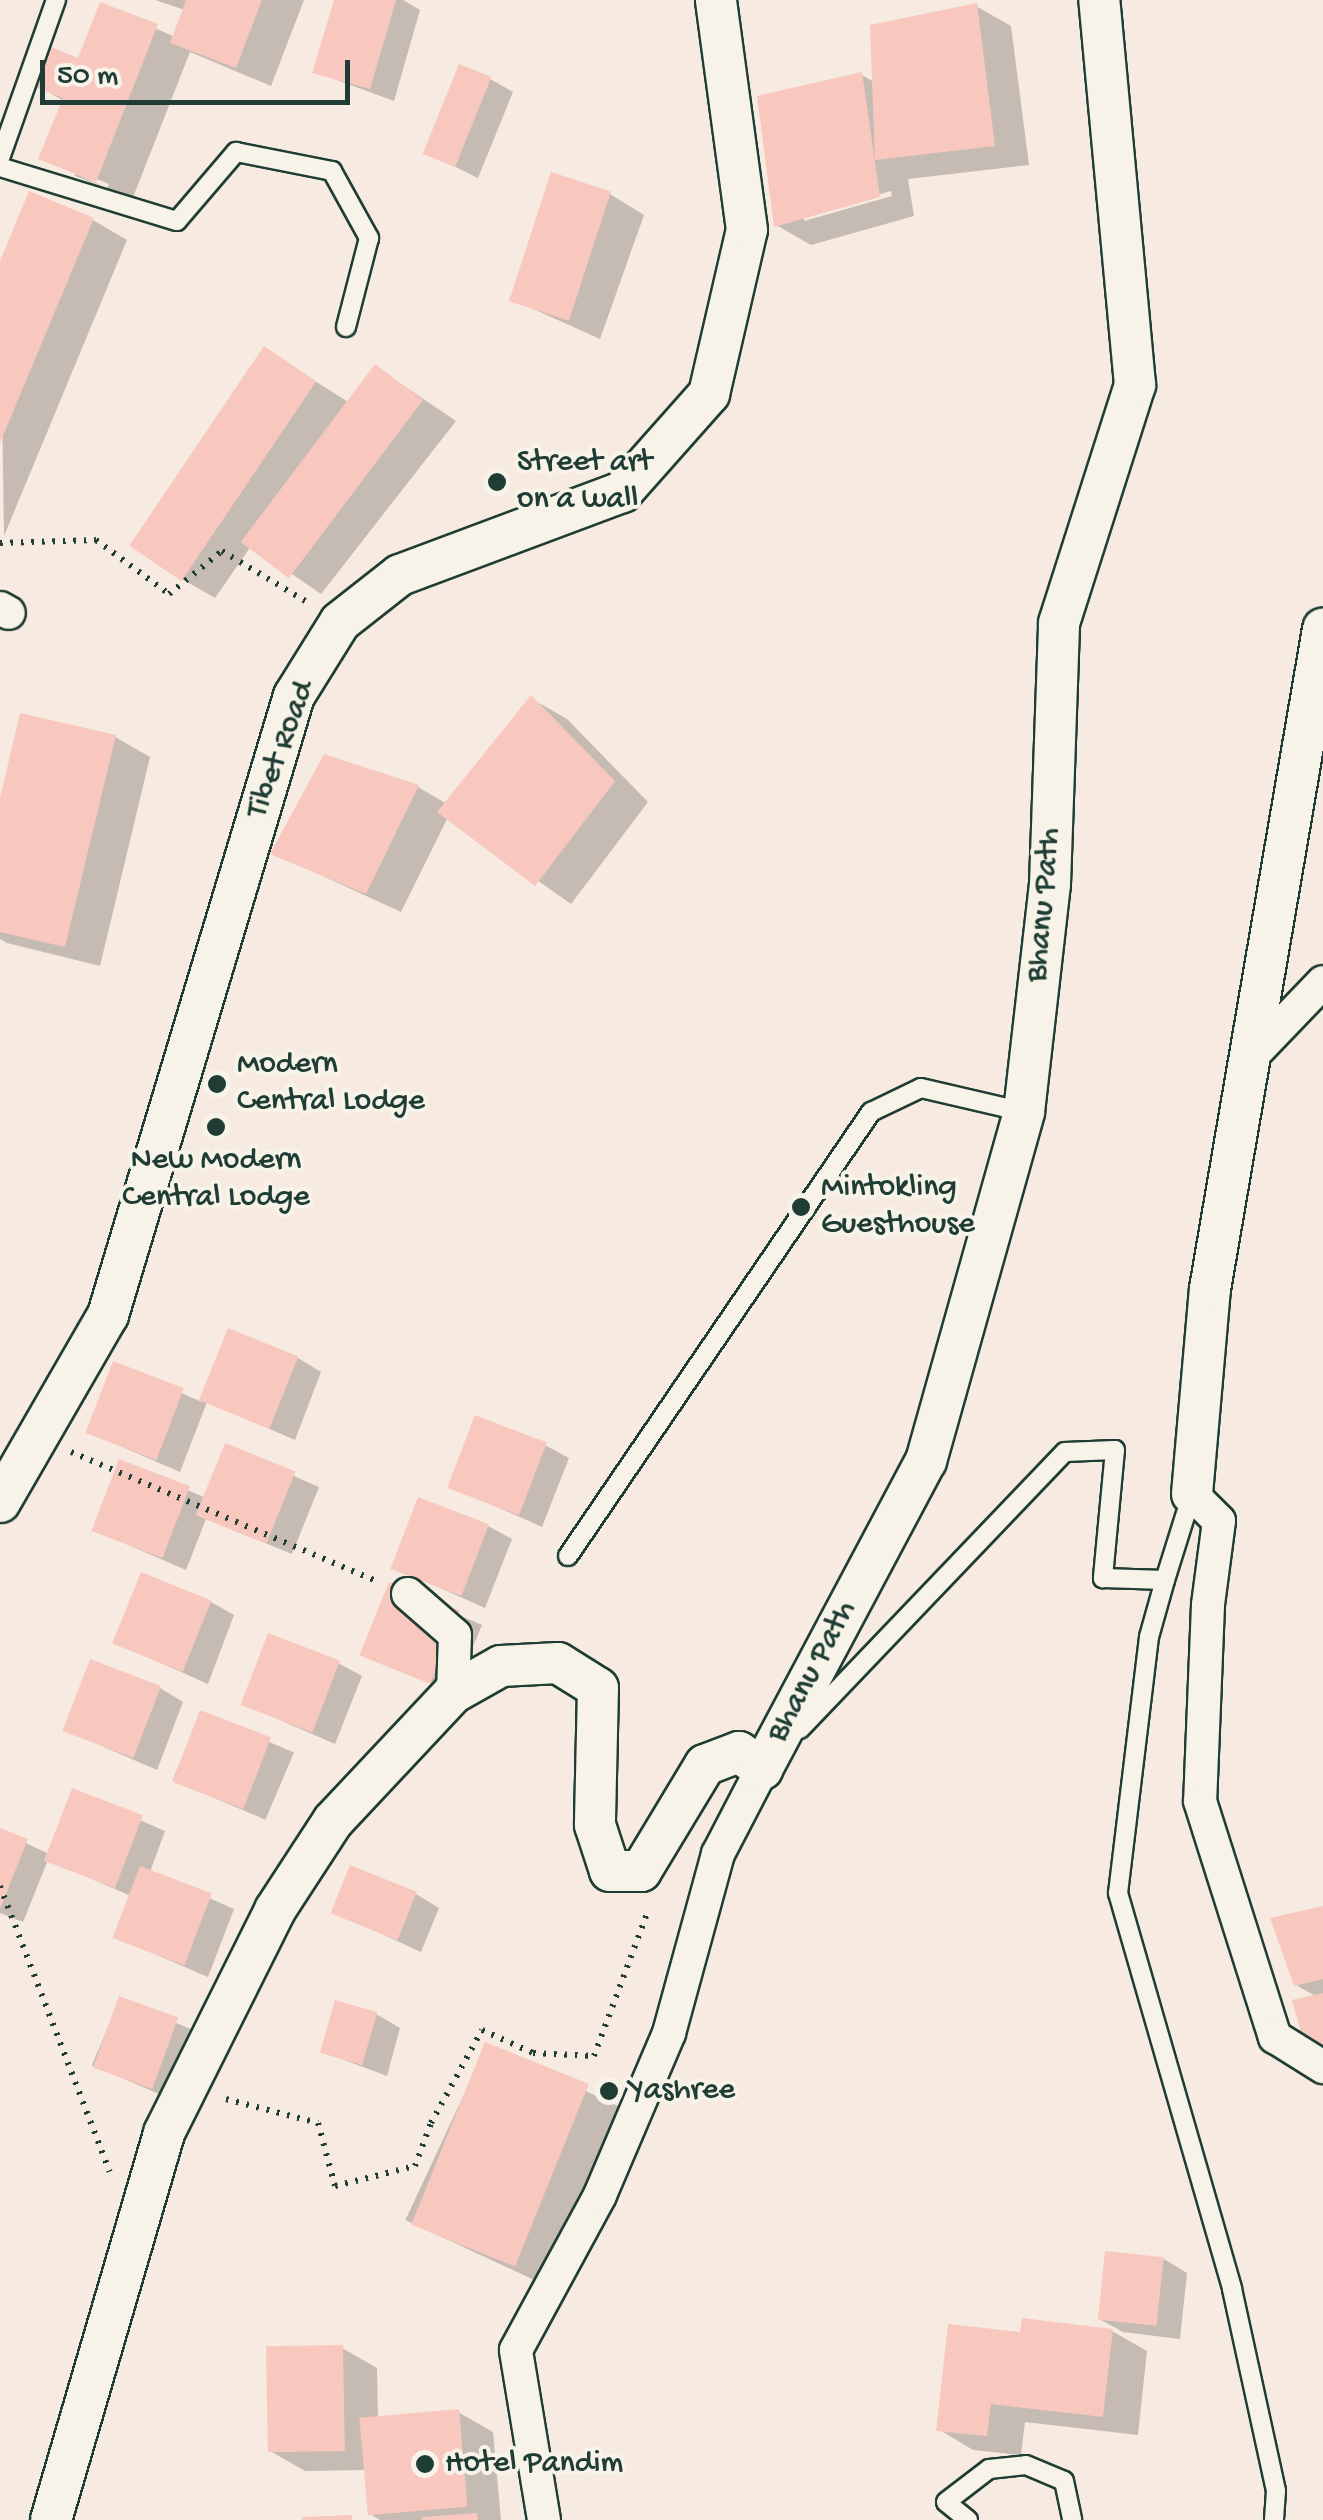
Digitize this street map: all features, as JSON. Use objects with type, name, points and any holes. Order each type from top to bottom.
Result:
[{"type":"street","name":"Tibet Road","points":[[0,1502],[108,1315],[294,696],[340,622],[400,575],[622,492],[709,394],[747,230],[716,0]]},
{"type":"street","name":"Bhanu Path","points":[[762,1769],[926,1461],[1024,1112],[1050,884],[1059,623],[1135,385],[1099,0]]},
{"type":"street","points":[[1323,629],[1210,1289],[1192,1494],[1219,1521],[1208,1605],[1200,1802],[1275,2037],[1323,2081]]},
{"type":"street","points":[[1253,1054],[1323,982]]},
{"type":"street","points":[[408,1594],[455,1635],[453,1693]]},
{"type":"street","points":[[52,2520],[132,2229],[164,2133],[276,1910],[333,1821],[453,1693],[500,1666],[558,1663],[598,1688],[595,1825],[610,1871],[641,1871],[704,1765],[739,1752],[762,1769],[718,1854],[661,2051],[600,2195],[516,2350],[544,2520]]},
{"type":"street","points":[[1275,2037],[1323,2066]]},
{"type":"lane","points":[[0,158],[56,0]]},
{"type":"lane","points":[[0,168],[177,220],[236,152],[332,170],[369,238],[346,328]]},
{"type":"lane","points":[[568,1556],[872,1112],[920,1088],[1024,1112]]},
{"type":"lane","points":[[762,1769],[1064,1452],[1115,1450],[1103,1578],[1165,1580]]},
{"type":"lane","points":[[1192,1494],[1148,1638],[1118,1893],[1232,2290],[1276,2491],[1274,2520]]},
{"type":"lane","points":[[968,2520],[946,2502],[990,2469],[1026,2465],[1064,2481],[1072,2520]]},
{"type":"path","points":[[0,543],[96,540],[169,594],[222,551],[340,622]]},
{"type":"path","points":[[37,1438],[408,1594]]},
{"type":"path","points":[[0,1886],[132,2229]]},
{"type":"path","points":[[214,2100],[318,2122],[334,2186],[416,2166],[430,2123],[482,2030],[533,2053],[594,2056],[654,1893]]},
{"type":"building","points":[[186,0],[262,0],[236,68],[170,43]]},
{"type":"building","points":[[334,0],[396,0],[370,89],[312,73]]},
{"type":"building","points":[[100,2],[158,24],[96,182],[38,159],[63,98],[35,87],[51,47],[78,58]]},
{"type":"building","points":[[977,3],[995,146],[875,160],[870,25]]},
{"type":"building","points":[[459,64],[491,77],[455,167],[423,154]]},
{"type":"building","points":[[862,72],[880,197],[774,227],[757,96]]},
{"type":"building","points":[[551,172],[611,191],[569,321],[509,301]]},
{"type":"building","points":[[29,191],[94,218],[0,443],[0,261]]},
{"type":"building","points":[[264,346],[316,381],[181,581],[129,546]]},
{"type":"building","points":[[375,364],[423,400],[289,578],[241,542]]},
{"type":"building","points":[[531,695],[615,781],[535,886],[437,812]]},
{"type":"building","points":[[20,713],[116,735],[65,947],[0,932],[0,798]]},
{"type":"building","points":[[324,754],[419,785],[366,894],[270,854]]},
{"type":"building","points":[[228,1328],[298,1356],[269,1429],[199,1400]]},
{"type":"building","points":[[113,1361],[184,1388],[156,1460],[85,1433]]},
{"type":"building","points":[[475,1415],[547,1443],[519,1515],[447,1488]]},
{"type":"building","points":[[225,1443],[295,1471],[266,1544],[196,1515]]},
{"type":"building","points":[[119,1459],[190,1486],[162,1558],[91,1531]]},
{"type":"building","points":[[418,1497],[489,1524],[461,1596],[390,1569]]},
{"type":"building","points":[[141,1572],[211,1600],[183,1672],[112,1643]]},
{"type":"building","points":[[389,1582],[459,1610],[430,1684],[359,1655]]},
{"type":"building","points":[[268,1633],[340,1661],[312,1732],[240,1705]]},
{"type":"building","points":[[90,1659],[161,1686],[133,1758],[62,1731]]},
{"type":"building","points":[[200,1710],[271,1737],[243,1809],[172,1782]]},
{"type":"building","points":[[72,1788],[143,1815],[115,1888],[44,1861]]},
{"type":"building","points":[[0,1828],[28,1839],[0,1909]]},
{"type":"building","points":[[350,1865],[417,1892],[397,1940],[331,1913]]},
{"type":"building","points":[[140,1866],[212,1894],[184,1965],[112,1938]]},
{"type":"building","points":[[1323,1906],[1323,1979],[1294,1986],[1270,1918]]},
{"type":"building","points":[[1323,1993],[1323,2044],[1306,2051],[1292,2000]]},
{"type":"building","points":[[119,1996],[178,2018],[152,2089],[93,2067]]},
{"type":"building","points":[[335,2000],[377,2012],[362,2065],[320,2053]]},
{"type":"building","points":[[485,2042],[589,2084],[515,2267],[411,2225]]},
{"type":"building","points":[[1105,2251],[1164,2257],[1156,2326],[1098,2320]]},
{"type":"building","points":[[1022,2318],[1113,2329],[1103,2417],[991,2404],[987,2436],[936,2431],[948,2324],[1020,2332]]},
{"type":"building","points":[[343,2345],[345,2451],[268,2452],[266,2346]]},
{"type":"building","points":[[459,2409],[468,2507],[368,2515],[359,2418]]},
{"type":"building","points":[[477,2513],[478,2520],[422,2520],[422,2517]]},
{"type":"building","points":[[352,2515],[352,2520],[302,2520],[302,2517]]},
{"type":"place","name":"Street art on a wall","points":[[497,482]]},
{"type":"place","name":"Modern Central Lodge","points":[[217,1084]]},
{"type":"place","name":"New Modern Central Lodge","points":[[216,1127]]},
{"type":"place","name":"Mintokling Guesthouse","points":[[801,1207]]},
{"type":"place","name":"Yashree","points":[[609,2091]]},
{"type":"place","name":"Hotel Pandim","points":[[425,2464]]}]
